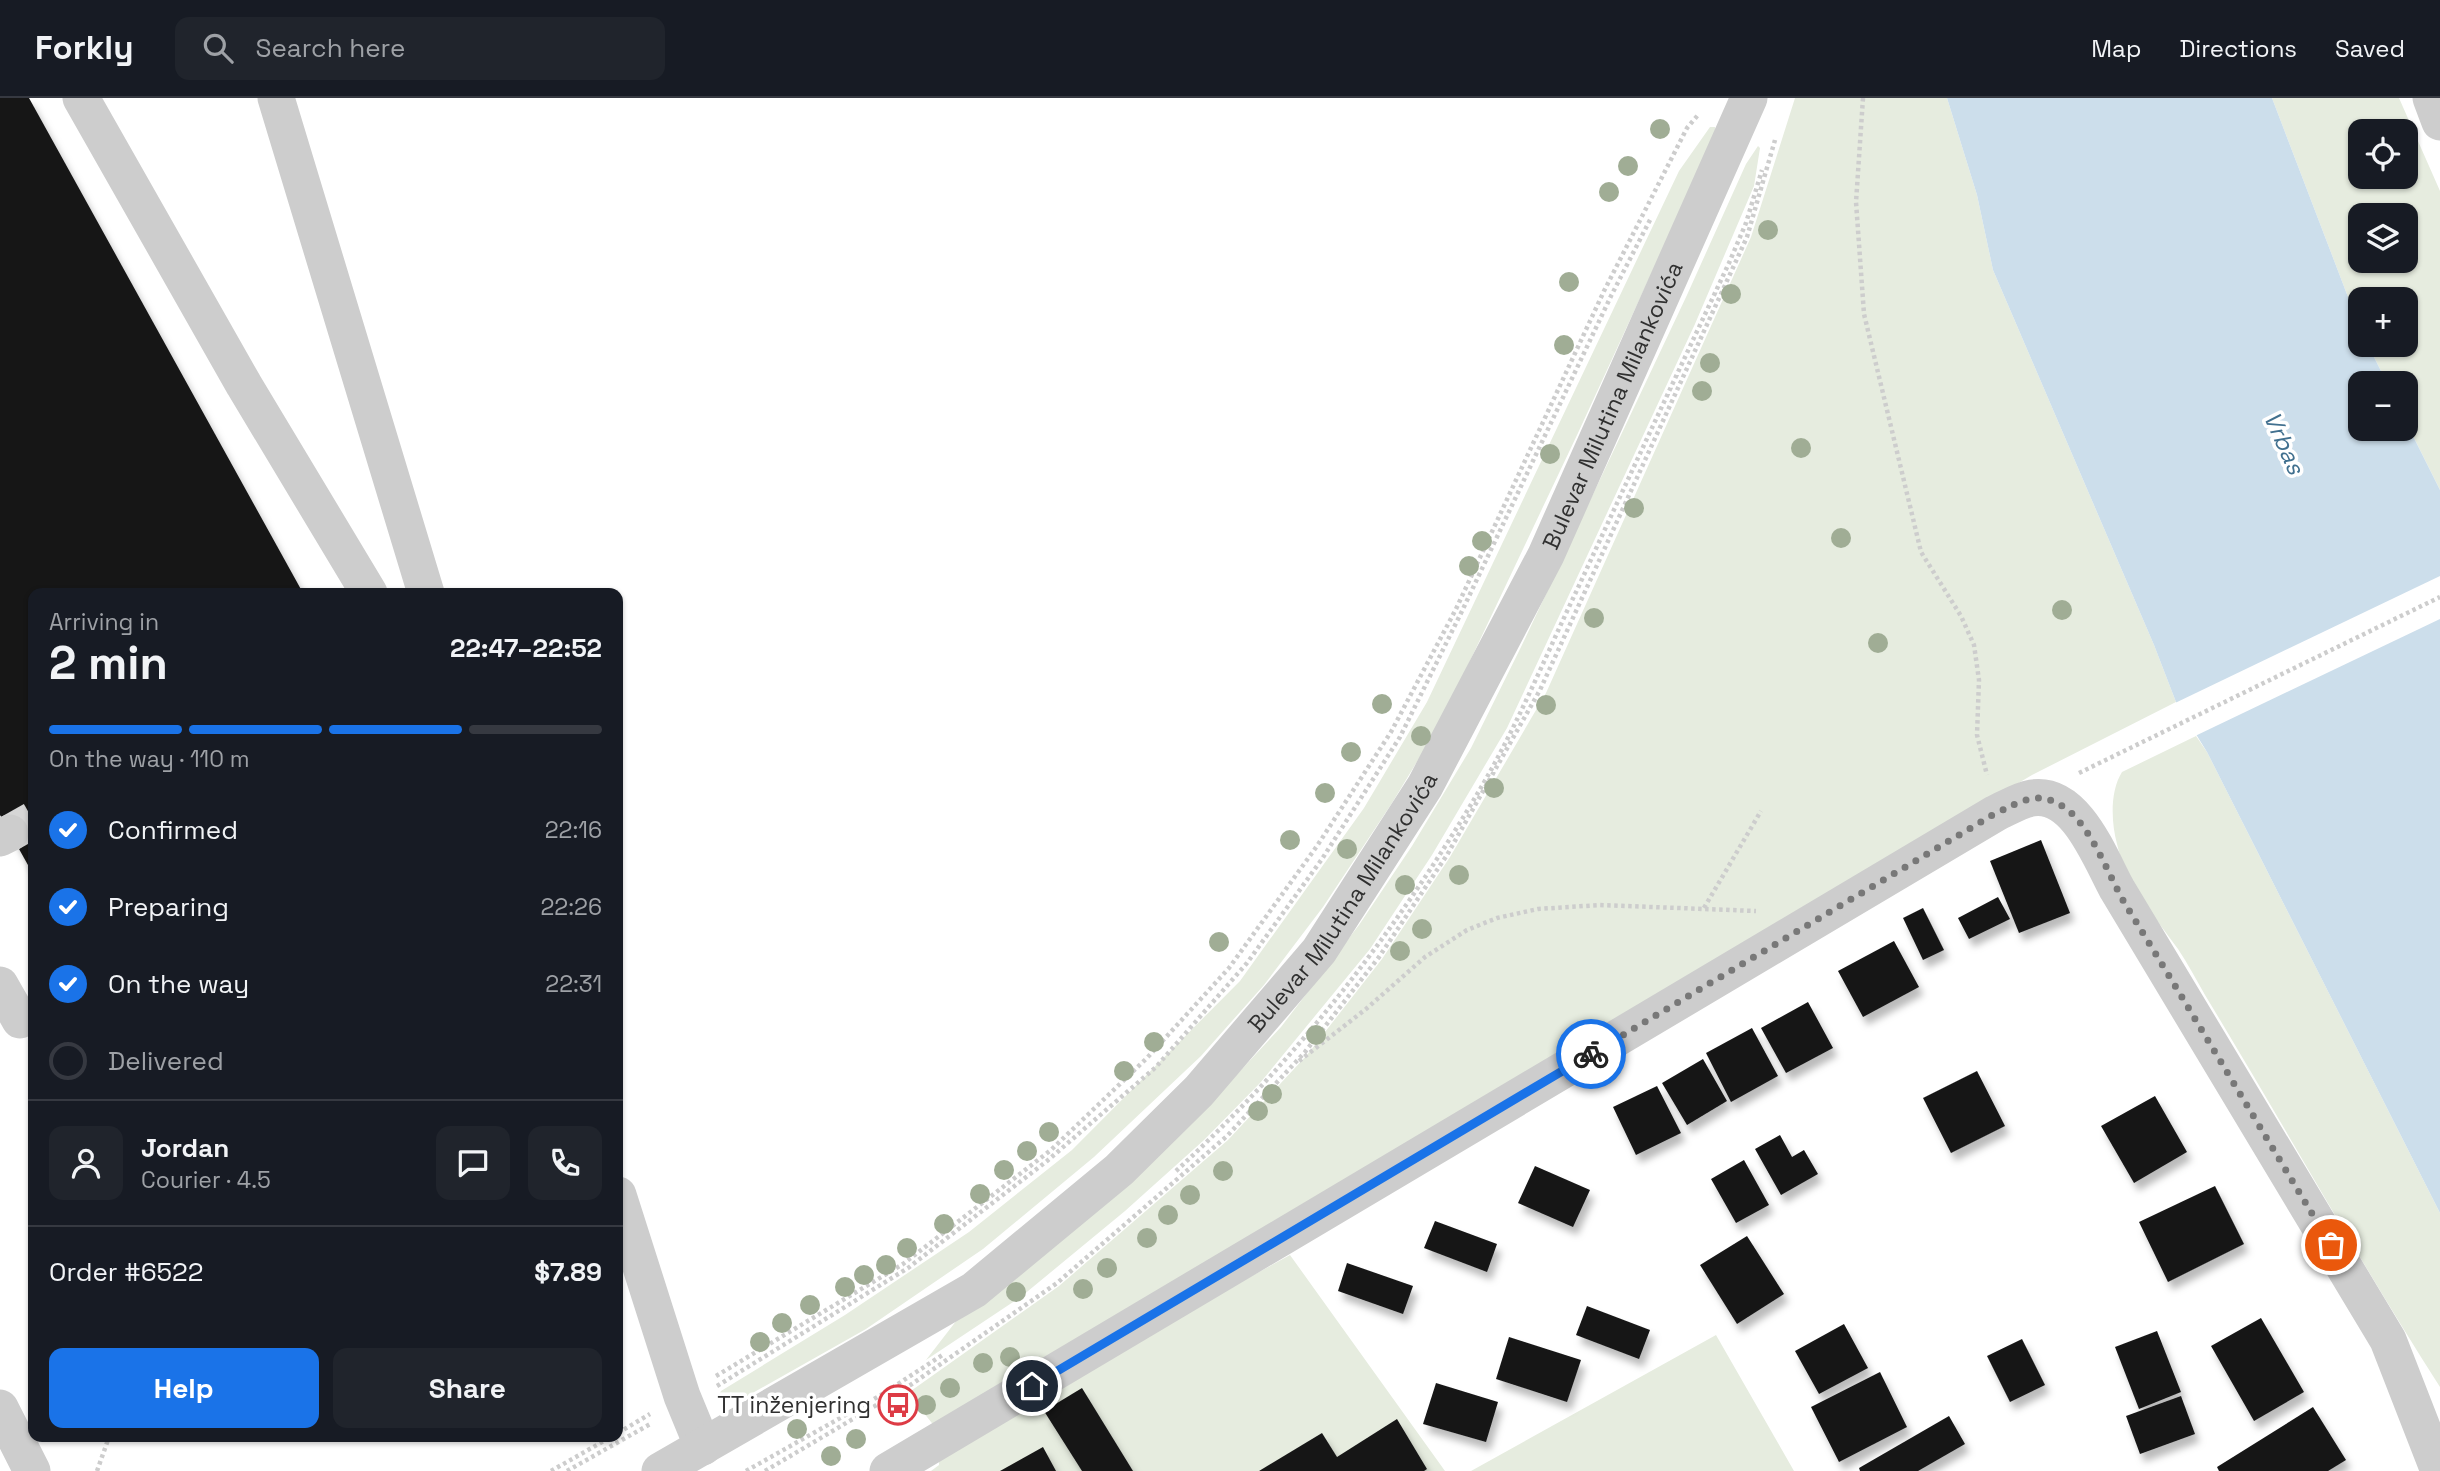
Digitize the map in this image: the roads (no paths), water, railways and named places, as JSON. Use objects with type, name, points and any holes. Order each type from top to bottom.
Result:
[{"type":"street","points":[[82,98],[244,385],[366,588]]},
{"type":"street","points":[[276,98],[424,588]]},
{"type":"street","name":"Bulevar Milutina Milankovića","points":[[660,1471],[974,1290],[1137,1153],[1199,1091],[1319,951],[1425,786],[1546,555],[1749,98]]},
{"type":"street","points":[[2431,98],[2440,122]]},
{"type":"street","points":[[888,1471],[1996,813],[2029,798],[2043,798],[2067,809],[2086,832],[2117,889],[2388,1340],[2440,1471]]},
{"type":"street","points":[[0,985],[18,1022]]},
{"type":"street","points":[[623,1211],[684,1400],[703,1447]]},
{"type":"street","points":[[0,1408],[32,1471]]},
{"type":"water","name":"Vrbas","points":[[1947,98],[2272,98],[2348,297],[2348,357],[2374,357],[2381,371],[2348,371],[2348,441],[2416,441],[2440,490],[2440,1213],[2207,752],[2176,702],[1993,270],[1977,195]]},
{"type":"tunnel","points":[[10,833],[28,823]]},
{"type":"place","name":"TT inženjering","points":[[898,1405]]}]
